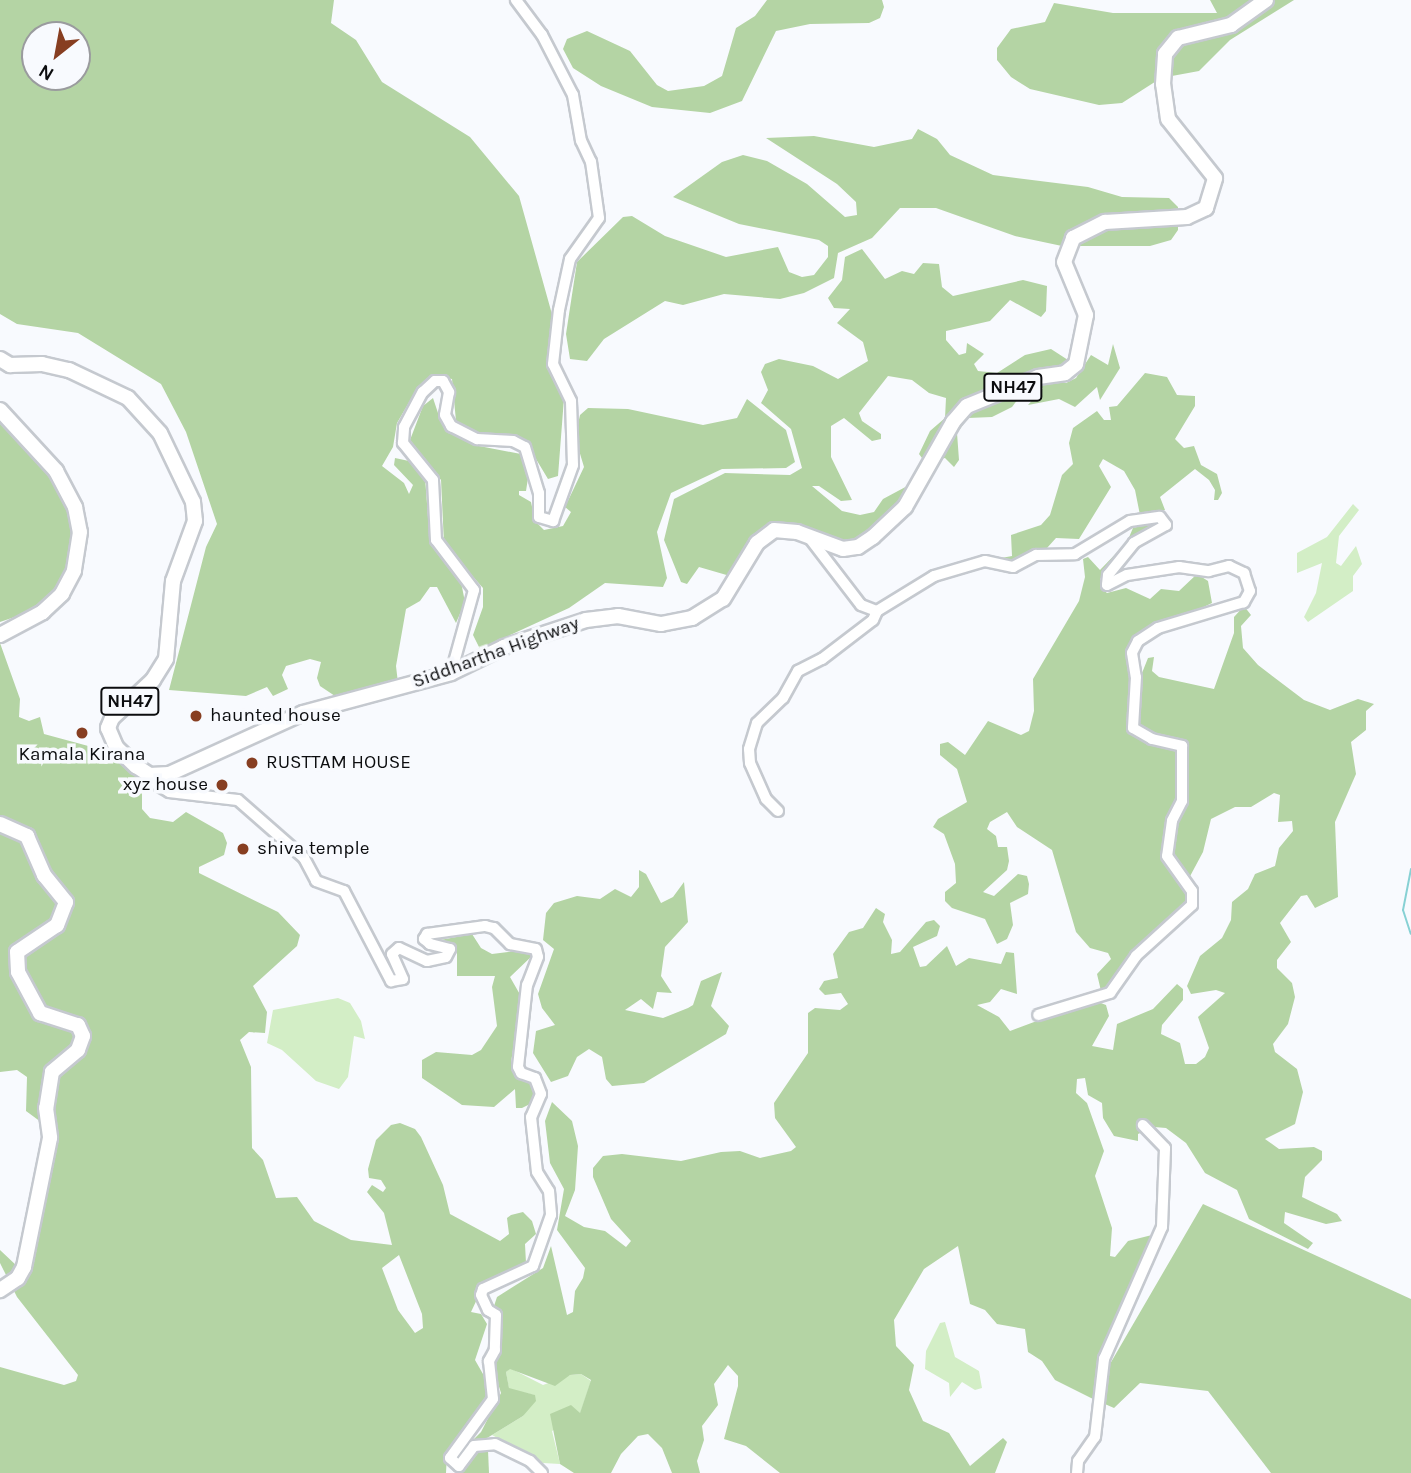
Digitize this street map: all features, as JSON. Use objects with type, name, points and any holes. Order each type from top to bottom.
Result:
[{"type":"highway","name":"Siddhartha Highway","points":[[150,775],[187,768],[303,713],[451,673],[504,647],[597,617],[624,617],[661,624],[692,618],[723,599],[765,535],[780,529],[808,535],[836,547],[858,547],[905,507],[953,422],[967,406],[1074,367],[1082,350],[1086,315],[1082,298],[1065,266],[1069,242],[1105,222],[1194,216],[1206,208],[1215,189],[1211,168],[1181,139],[1167,114],[1163,73],[1168,47],[1190,32],[1231,24],[1266,0]]},
{"type":"highway","name":"NH47","points":[[0,359],[10,365],[42,364],[69,370],[128,398],[160,433],[193,502],[195,522],[173,582],[166,659],[153,680],[108,725],[116,747],[150,775]]},
{"type":"highway","points":[[0,410],[56,471],[75,507],[80,532],[74,571],[62,594],[38,615],[0,635]]},
{"type":"highway","points":[[0,824],[27,836],[44,875],[66,902],[57,925],[19,949],[15,960],[18,972],[40,1013],[78,1025],[83,1036],[78,1050],[52,1072],[46,1108],[50,1138],[24,1267],[18,1278],[0,1290]]},
{"type":"street","points":[[451,673],[474,590],[436,540],[433,480],[403,443],[404,427],[423,392],[435,381],[443,381],[449,392],[445,415],[451,426],[477,439],[513,442],[525,447],[539,493],[539,517],[553,521],[573,465],[571,401],[553,364],[559,310],[570,259],[599,218],[591,162],[581,141],[573,94],[542,35],[516,0]]},
{"type":"street","points":[[778,811],[766,799],[750,763],[749,749],[757,723],[782,698],[797,671],[850,638],[873,620],[877,611],[945,571],[985,561],[1013,567],[1036,555],[1068,556],[1126,522],[1160,517],[1166,520],[1165,526],[1134,543],[1108,575],[1107,585],[1127,575],[1182,566],[1203,571],[1232,566],[1249,580],[1250,593],[1244,602],[1158,628],[1138,641],[1132,653],[1136,677],[1133,728],[1152,739],[1182,746],[1182,801],[1172,821],[1167,856],[1192,891],[1192,905],[1136,956],[1110,993],[1038,1015]]},
{"type":"street","points":[[808,535],[861,605],[877,611]]},
{"type":"street","points":[[150,775],[152,782],[169,792],[238,800],[304,858],[316,881],[344,891],[391,981],[399,983],[403,979],[392,954],[399,948],[428,961],[446,957],[450,949],[430,944],[424,939],[426,934],[485,926],[494,928],[510,944],[536,949],[538,957],[527,985],[518,1067],[521,1073],[535,1078],[541,1094],[531,1117],[537,1172],[549,1191],[551,1214],[533,1266],[483,1289],[481,1295],[488,1310],[496,1315],[495,1350],[489,1361],[493,1399],[450,1458],[459,1466],[474,1446],[495,1444],[530,1461],[542,1473]]},
{"type":"street","points":[[1077,1473],[1078,1461],[1095,1437],[1104,1359],[1162,1227],[1165,1149],[1143,1125]]},
{"type":"green space","points":[[0,0],[334,0],[331,23],[356,40],[382,82],[470,137],[519,196],[555,325],[546,362],[564,398],[558,476],[548,479],[524,439],[479,435],[456,421],[452,379],[438,377],[411,399],[397,423],[393,447],[382,466],[404,483],[409,494],[413,485],[394,465],[395,458],[409,461],[425,477],[430,543],[461,582],[465,602],[456,623],[437,587],[430,587],[420,601],[406,609],[396,666],[398,683],[338,698],[320,686],[317,678],[321,662],[310,659],[286,666],[282,675],[288,689],[273,696],[267,687],[246,696],[169,690],[206,547],[217,524],[186,432],[161,384],[78,333],[17,324],[0,314]]},
{"type":"green space","points":[[767,0],[882,0],[884,7],[880,18],[869,23],[810,24],[776,31],[742,101],[710,113],[652,107],[601,86],[573,68],[563,49],[567,39],[587,31],[630,51],[657,85],[668,91],[704,86],[722,76],[736,28],[755,16]]},
{"type":"green space","points":[[1210,0],[1294,0],[1230,40],[1199,71],[1161,78],[1122,103],[1099,105],[1030,89],[1011,77],[997,60],[997,48],[1011,29],[1045,22],[1054,3],[1113,13],[1217,13]]},
{"type":"green space","points":[[918,129],[937,139],[950,155],[993,175],[1088,187],[1122,197],[1169,198],[1178,207],[1178,230],[1171,240],[1150,246],[1062,246],[1015,236],[936,208],[900,208],[872,238],[838,253],[834,278],[804,293],[780,299],[724,294],[683,305],[665,301],[604,339],[587,361],[570,359],[566,334],[577,262],[623,217],[632,216],[665,236],[726,257],[778,247],[789,272],[802,277],[814,275],[828,257],[828,246],[819,240],[739,224],[673,197],[722,162],[743,155],[767,161],[807,184],[845,217],[857,215],[856,202],[837,184],[766,138],[814,136],[874,147],[912,139]]},
{"type":"green space","points":[[862,249],[885,279],[902,271],[914,274],[923,263],[939,264],[942,287],[953,296],[1023,280],[1047,286],[1046,311],[1041,317],[1010,300],[990,321],[946,331],[946,340],[959,355],[966,353],[967,343],[984,354],[974,364],[978,371],[997,373],[1025,355],[1051,349],[1068,360],[1079,314],[1080,352],[1057,381],[1066,383],[1076,378],[1091,355],[1108,365],[1113,344],[1120,368],[1100,400],[1097,387],[1075,407],[1059,399],[1028,405],[1043,388],[1018,399],[1012,407],[992,417],[968,418],[957,433],[959,460],[954,467],[945,458],[925,462],[919,454],[930,431],[945,418],[946,398],[929,393],[912,380],[888,376],[859,413],[862,421],[881,434],[881,439],[872,441],[844,418],[831,426],[831,457],[852,500],[841,501],[819,486],[812,486],[842,511],[860,515],[874,512],[883,499],[911,484],[912,493],[854,545],[777,527],[730,576],[699,567],[687,584],[681,582],[664,540],[674,499],[725,473],[790,475],[802,468],[791,429],[761,403],[768,390],[761,372],[765,364],[779,359],[813,366],[838,379],[868,361],[863,342],[837,323],[850,309],[834,308],[828,298],[842,280],[845,257]]},
{"type":"green space","points":[[1145,373],[1167,377],[1177,395],[1195,396],[1195,406],[1175,439],[1184,448],[1194,446],[1201,465],[1217,474],[1222,493],[1218,500],[1214,500],[1215,490],[1209,480],[1195,469],[1160,497],[1165,510],[1140,515],[1135,490],[1124,471],[1103,459],[1099,466],[1111,487],[1079,539],[1056,538],[1047,548],[1015,563],[996,559],[1012,556],[1011,535],[1041,525],[1050,515],[1062,475],[1073,464],[1069,443],[1073,428],[1097,411],[1104,420],[1111,420],[1109,407],[1117,406]]},
{"type":"green space","points":[[433,398],[441,422],[450,433],[474,445],[521,454],[528,478],[526,491],[519,491],[519,495],[531,502],[535,521],[544,530],[563,526],[571,512],[565,507],[584,467],[575,437],[580,415],[588,408],[628,409],[703,425],[737,418],[747,399],[786,430],[795,462],[786,468],[722,469],[671,493],[657,532],[667,578],[663,587],[605,583],[569,608],[480,649],[473,635],[483,607],[483,588],[444,544],[441,480],[410,440],[423,406]]},
{"type":"green space","points":[[0,411],[30,434],[78,511],[76,567],[44,607],[0,622]]},
{"type":"green space","points":[[1353,504],[1359,510],[1339,536],[1336,563],[1341,566],[1356,546],[1362,564],[1353,576],[1353,591],[1308,622],[1304,617],[1316,593],[1322,563],[1297,573],[1297,553],[1327,537]]},
{"type":"green space","points":[[1158,521],[1161,524],[1132,540],[1100,579],[1100,587],[1107,593],[1126,588],[1150,599],[1161,589],[1179,591],[1197,574],[1208,581],[1212,603],[1132,641],[1127,654],[1131,670],[1140,678],[1148,658],[1154,657],[1152,671],[1159,677],[1214,689],[1234,633],[1234,617],[1244,606],[1251,615],[1241,626],[1243,648],[1258,665],[1304,700],[1330,710],[1358,699],[1374,704],[1366,711],[1366,730],[1351,742],[1356,774],[1335,822],[1338,897],[1315,908],[1307,895],[1301,896],[1280,923],[1291,942],[1277,960],[1277,968],[1292,983],[1295,997],[1288,1024],[1273,1044],[1275,1052],[1297,1069],[1303,1092],[1295,1124],[1265,1139],[1279,1149],[1314,1147],[1322,1151],[1322,1160],[1305,1177],[1302,1197],[1337,1214],[1342,1221],[1326,1224],[1285,1212],[1284,1223],[1313,1243],[1308,1249],[1249,1219],[1237,1190],[1205,1173],[1186,1143],[1166,1128],[1154,1127],[1138,1134],[1138,1141],[1114,1136],[1103,1118],[1102,1103],[1088,1095],[1085,1078],[1077,1079],[1076,1093],[1087,1103],[1104,1151],[1095,1176],[1112,1228],[1110,1256],[1115,1257],[1128,1241],[1152,1235],[1156,1238],[1110,1338],[1100,1351],[1096,1388],[1203,1204],[1411,1299],[1411,1473],[1271,1473],[1208,1391],[1140,1383],[1114,1408],[1055,1380],[1042,1361],[1028,1352],[1025,1329],[997,1324],[985,1310],[970,1304],[958,1246],[924,1269],[894,1320],[896,1346],[914,1365],[909,1390],[923,1421],[949,1433],[970,1466],[1003,1438],[1007,1442],[995,1473],[780,1473],[746,1446],[724,1439],[738,1386],[738,1376],[728,1365],[714,1384],[718,1405],[702,1426],[704,1440],[697,1461],[700,1473],[672,1473],[662,1448],[648,1434],[638,1436],[621,1454],[611,1473],[574,1473],[560,1464],[550,1414],[571,1405],[580,1413],[591,1380],[581,1374],[570,1375],[555,1386],[510,1369],[506,1372],[509,1388],[535,1395],[536,1401],[523,1416],[456,1457],[481,1432],[501,1393],[494,1371],[501,1323],[494,1306],[497,1297],[543,1268],[551,1246],[567,1315],[573,1312],[575,1291],[583,1278],[585,1268],[557,1230],[564,1189],[550,1163],[545,1121],[552,1102],[572,1121],[578,1146],[575,1190],[565,1216],[584,1227],[605,1231],[626,1247],[631,1241],[611,1219],[593,1177],[593,1168],[603,1156],[622,1154],[681,1161],[721,1152],[740,1151],[760,1158],[791,1151],[796,1147],[775,1118],[774,1103],[808,1053],[808,1013],[815,1008],[840,1010],[848,1004],[841,993],[825,995],[819,989],[824,981],[838,978],[833,954],[849,932],[863,928],[876,908],[885,914],[883,922],[892,940],[891,954],[900,952],[926,922],[934,920],[940,926],[937,936],[913,947],[920,967],[926,966],[947,946],[956,966],[969,958],[1001,964],[1006,952],[1014,953],[1017,994],[1001,989],[990,1002],[977,1005],[999,1017],[1010,1031],[1093,1000],[1106,1005],[1109,1016],[1092,1046],[1113,1050],[1117,1024],[1153,1009],[1177,984],[1183,989],[1183,1000],[1162,1025],[1161,1034],[1180,1043],[1185,1064],[1196,1064],[1205,1057],[1209,1048],[1198,1017],[1225,993],[1216,990],[1191,994],[1187,986],[1200,956],[1222,938],[1231,920],[1232,902],[1248,889],[1255,874],[1275,866],[1279,848],[1293,831],[1292,821],[1278,822],[1280,795],[1274,793],[1251,807],[1235,807],[1211,819],[1203,852],[1188,880],[1170,857],[1171,815],[1162,857],[1190,893],[1191,902],[1124,961],[1109,987],[1101,991],[1097,974],[1111,959],[1108,953],[1090,948],[1076,932],[1052,850],[1017,827],[1007,812],[990,822],[987,829],[996,836],[998,847],[1007,847],[1009,861],[1007,870],[983,892],[994,896],[1018,874],[1027,876],[1029,884],[1028,894],[1010,903],[1013,925],[1007,939],[997,944],[985,919],[952,908],[945,901],[945,892],[956,883],[955,864],[944,834],[933,827],[938,819],[967,802],[957,769],[940,755],[940,744],[948,742],[965,755],[988,721],[1021,735],[1029,731],[1034,711],[1033,679],[1079,601],[1085,577],[1083,559],[1088,557],[1100,570],[1127,542],[1133,528]]},
{"type":"green space","points":[[0,643],[20,699],[19,717],[29,721],[40,717],[44,734],[103,750],[126,764],[142,782],[142,809],[150,818],[173,822],[186,812],[223,833],[227,843],[224,855],[199,867],[199,873],[278,912],[300,935],[297,946],[253,986],[267,1012],[265,1033],[249,1032],[240,1040],[251,1067],[252,1148],[263,1160],[276,1198],[297,1197],[314,1221],[351,1240],[392,1245],[384,1213],[367,1192],[372,1185],[383,1192],[386,1188],[381,1180],[369,1178],[368,1169],[376,1140],[391,1125],[400,1123],[415,1129],[421,1137],[443,1185],[450,1214],[500,1241],[509,1234],[507,1218],[511,1215],[523,1212],[532,1221],[536,1234],[525,1244],[526,1263],[486,1280],[471,1312],[481,1314],[487,1324],[475,1360],[487,1381],[487,1397],[447,1454],[446,1473],[0,1473],[0,1367],[64,1385],[76,1381],[78,1375],[17,1297],[0,1263],[0,1250],[18,1267],[44,1151],[45,1125],[26,1111],[27,1077],[17,1070],[0,1072]],"holes":[[[399,1255],[422,1314],[423,1328],[415,1333],[398,1310],[382,1268]]]},
{"type":"green space","points":[[639,870],[646,874],[661,903],[673,897],[684,882],[688,922],[665,947],[661,976],[672,993],[657,992],[653,1009],[641,999],[625,1010],[663,1018],[693,1005],[701,981],[722,972],[711,1006],[729,1026],[726,1034],[644,1083],[612,1086],[606,1079],[602,1057],[589,1049],[577,1057],[568,1076],[551,1082],[533,1053],[536,1031],[555,1025],[542,1008],[538,994],[554,949],[543,940],[546,913],[554,903],[577,896],[600,899],[615,889],[631,897],[639,887]]},
{"type":"green space","points":[[472,934],[481,948],[492,954],[523,950],[533,955],[510,977],[522,998],[511,1062],[519,1075],[538,1090],[534,1102],[522,1108],[516,1108],[515,1089],[494,1107],[462,1105],[422,1078],[422,1060],[436,1052],[472,1055],[481,1050],[497,1026],[492,987],[495,976],[457,976],[457,950],[451,943],[435,941]]},
{"type":"green space","points":[[338,998],[350,1003],[361,1021],[365,1039],[354,1036],[348,1077],[339,1089],[316,1081],[282,1050],[267,1043],[273,1010]]},
{"type":"green space","points":[[945,1322],[955,1357],[979,1371],[982,1388],[975,1390],[962,1382],[950,1397],[949,1383],[925,1369],[926,1351],[940,1323]]},
{"type":"green space","points":[[510,1368],[543,1385],[581,1374],[591,1381],[580,1414],[552,1431],[560,1464],[543,1463],[492,1435],[523,1416],[534,1395],[509,1389],[506,1372]]},
{"type":"green space","points":[[488,1450],[489,1473],[456,1473],[471,1455]]},
{"type":"waterway","points":[[1411,869],[1403,910],[1411,934]]},
{"type":"place","name":"haunted house","points":[[196,716]]},
{"type":"place","name":"Kamala Kirana","points":[[82,733]]},
{"type":"place","name":"RUSTTAM HOUSE","points":[[252,763]]},
{"type":"place","name":"xyz house","points":[[222,785]]},
{"type":"place","name":"shiva temple","points":[[243,849]]}]
